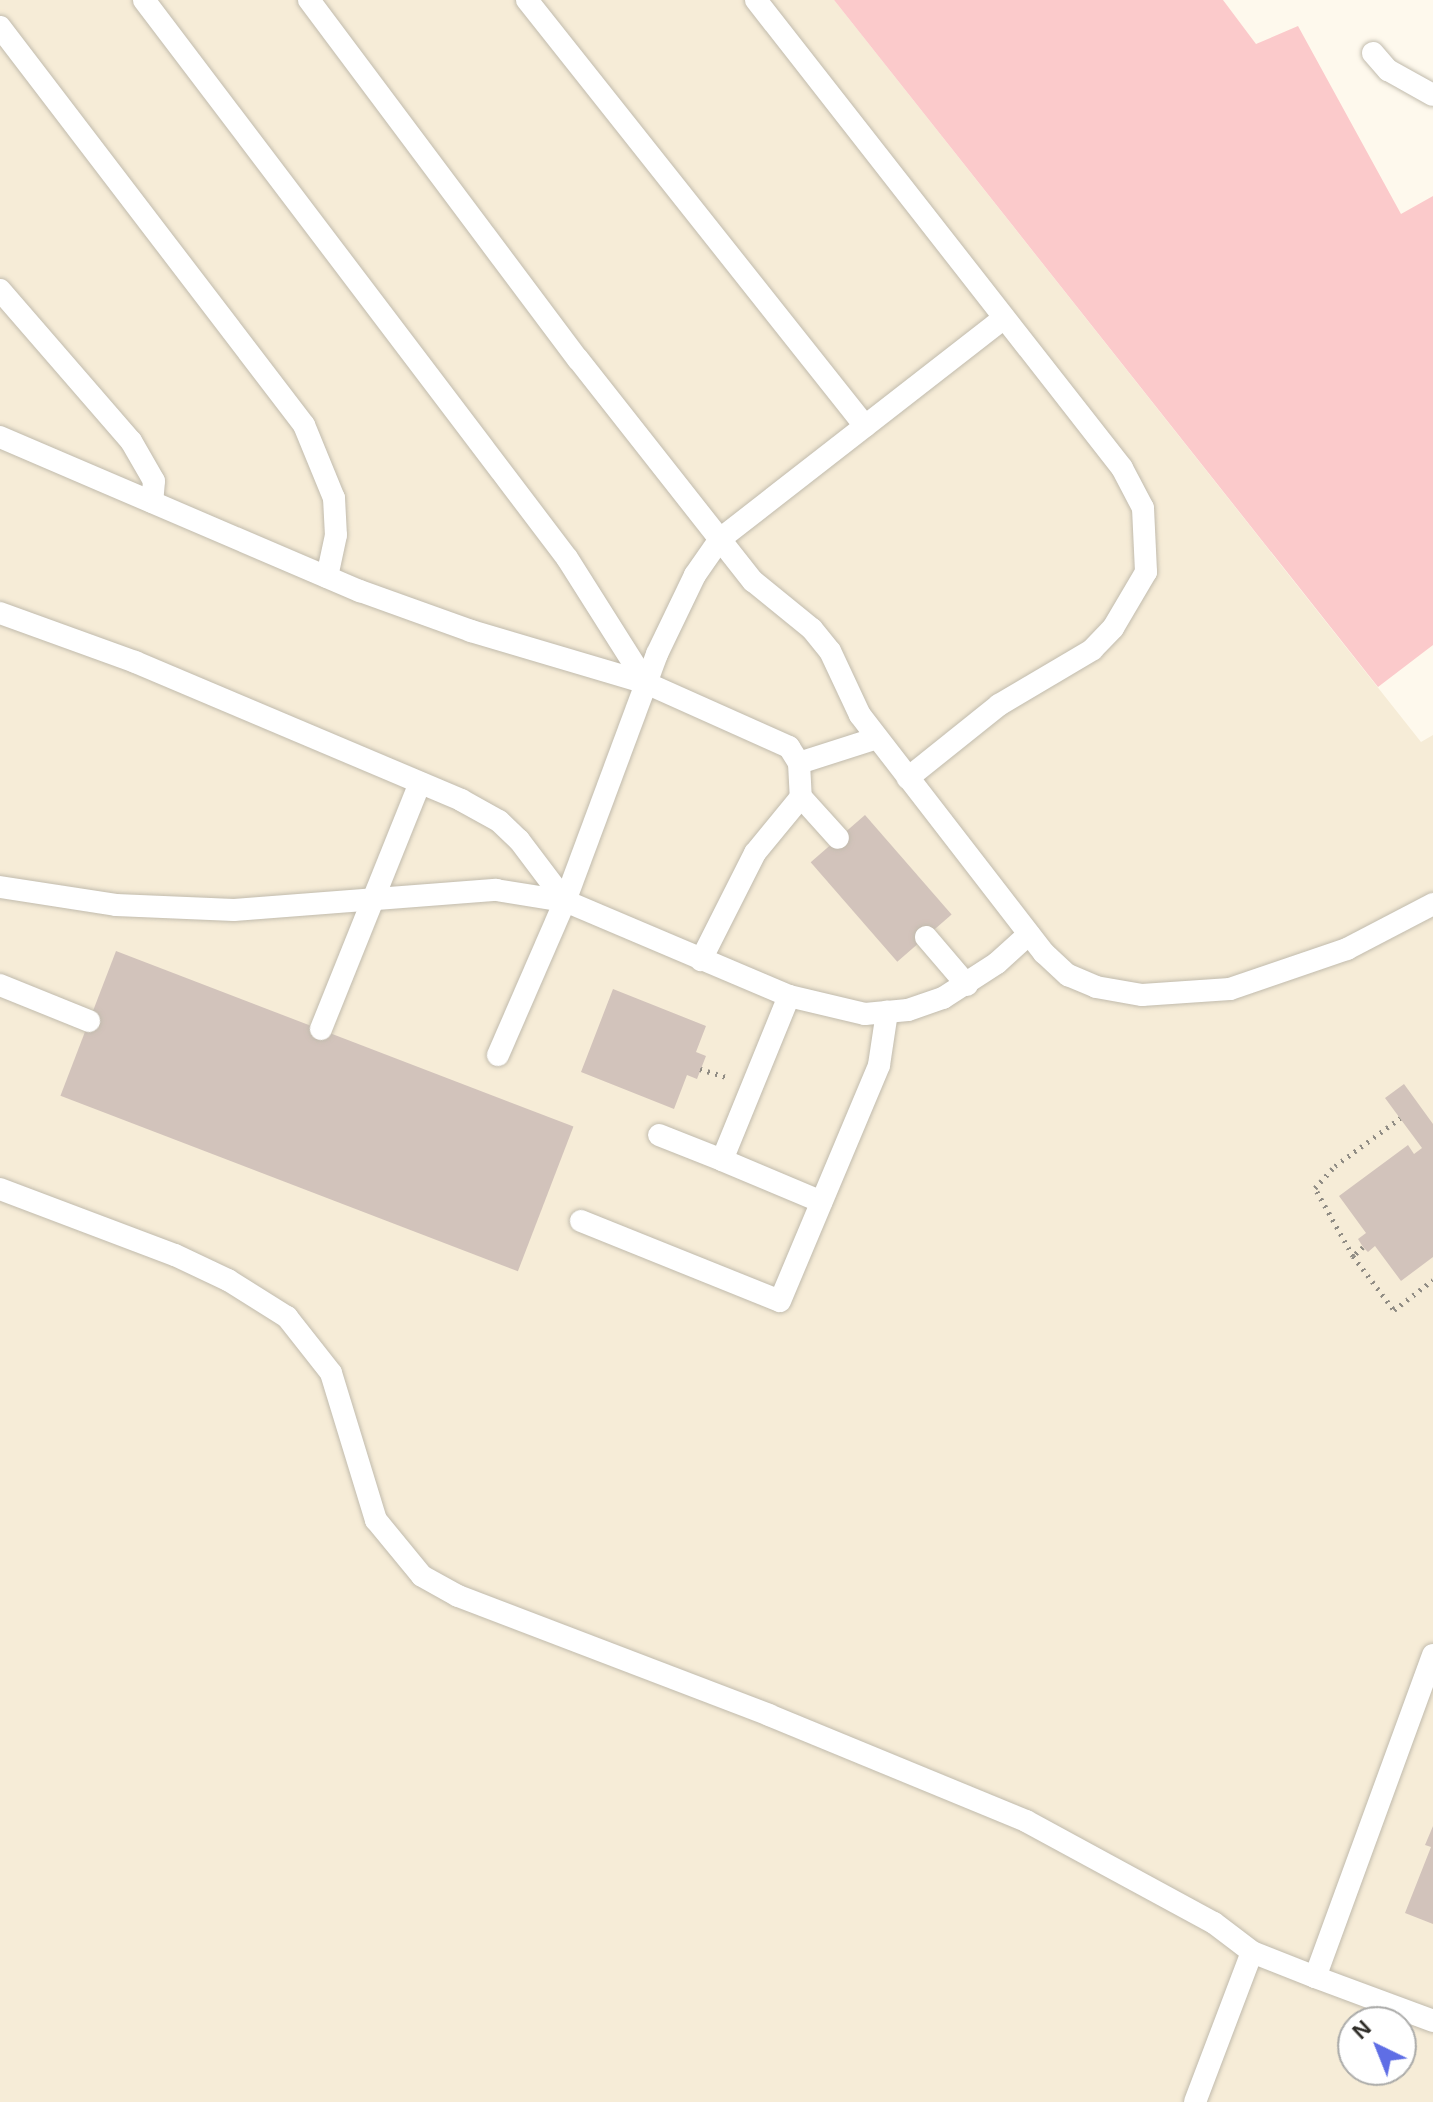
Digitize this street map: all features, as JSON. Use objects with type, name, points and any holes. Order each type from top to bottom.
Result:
[{"type":"lane","points":[[144,0],[567,558],[646,683]]},
{"type":"lane","points":[[309,0],[753,581],[812,629],[830,651],[860,715],[1029,934],[1068,975],[1096,987],[1182,996],[1280,975],[1347,949],[1433,904]]},
{"type":"lane","points":[[527,0],[865,426]]},
{"type":"lane","points":[[756,0],[1122,468],[1143,508],[1146,572],[1133,599],[1092,650],[999,705],[908,778]]},
{"type":"lane","points":[[0,27],[304,425],[334,498],[336,535],[327,577]]},
{"type":"lane","points":[[1373,53],[1388,70],[1433,95]]},
{"type":"lane","points":[[4,301],[131,441],[154,481],[152,502]]},
{"type":"lane","points":[[498,1055],[565,901],[646,683],[695,575],[720,539],[1004,318]]},
{"type":"lane","points":[[0,437],[327,577],[471,631],[646,683],[761,730],[789,747],[799,763],[801,797],[838,838]]},
{"type":"lane","points":[[0,613],[135,662],[420,783],[499,821],[565,901]]},
{"type":"lane","points":[[799,763],[877,738]]},
{"type":"lane","points":[[321,1029],[420,783]]},
{"type":"lane","points":[[701,960],[755,853],[801,797]]},
{"type":"lane","points":[[0,887],[116,905],[203,909],[496,890],[565,901],[789,996],[865,1014],[887,1012],[943,998],[967,985],[1029,934]]},
{"type":"lane","points":[[926,937],[967,985]]},
{"type":"lane","points":[[0,985],[89,1021]]},
{"type":"lane","points":[[722,1160],[789,996]]},
{"type":"lane","points":[[581,1221],[780,1301],[879,1065],[887,1012]]},
{"type":"lane","points":[[659,1135],[822,1202]]},
{"type":"lane","points":[[0,1189],[175,1255],[228,1280],[287,1317],[331,1373],[376,1520],[422,1576],[458,1596],[1026,1821],[1214,1923],[1252,1952],[1433,2021]]},
{"type":"lane","points":[[1315,1977],[1426,1695],[1433,1655]]},
{"type":"lane","points":[[1195,2102],[1252,1952]]},
{"type":"path","points":[[1400,1118],[1335,1166],[1315,1188],[1353,1256],[1394,1310],[1433,1280]]},
{"type":"path","points":[[1353,1256],[1363,1247]]},
{"type":"shaded area","points":[[0,0],[834,0],[1421,742],[1433,735],[1433,2102],[0,2102]]},
{"type":"shaded area","points":[[834,0],[1223,0],[1256,44],[1298,26],[1401,214],[1433,196],[1433,645],[1378,687]]},
{"type":"building","points":[[865,815],[952,915],[897,962],[811,862]]},
{"type":"building","points":[[116,951],[573,1127],[518,1271],[60,1096]]},
{"type":"building","points":[[613,989],[706,1026],[696,1052],[706,1056],[697,1079],[687,1075],[674,1109],[581,1072]]},
{"type":"building","points":[[1404,1084],[1433,1124],[1433,1257],[1401,1281],[1375,1246],[1368,1252],[1363,1247],[1358,1239],[1366,1233],[1339,1196],[1408,1145],[1414,1154],[1422,1148],[1385,1098]]},
{"type":"building","points":[[1433,1826],[1433,1924],[1405,1913],[1431,1847],[1425,1845]]}]
